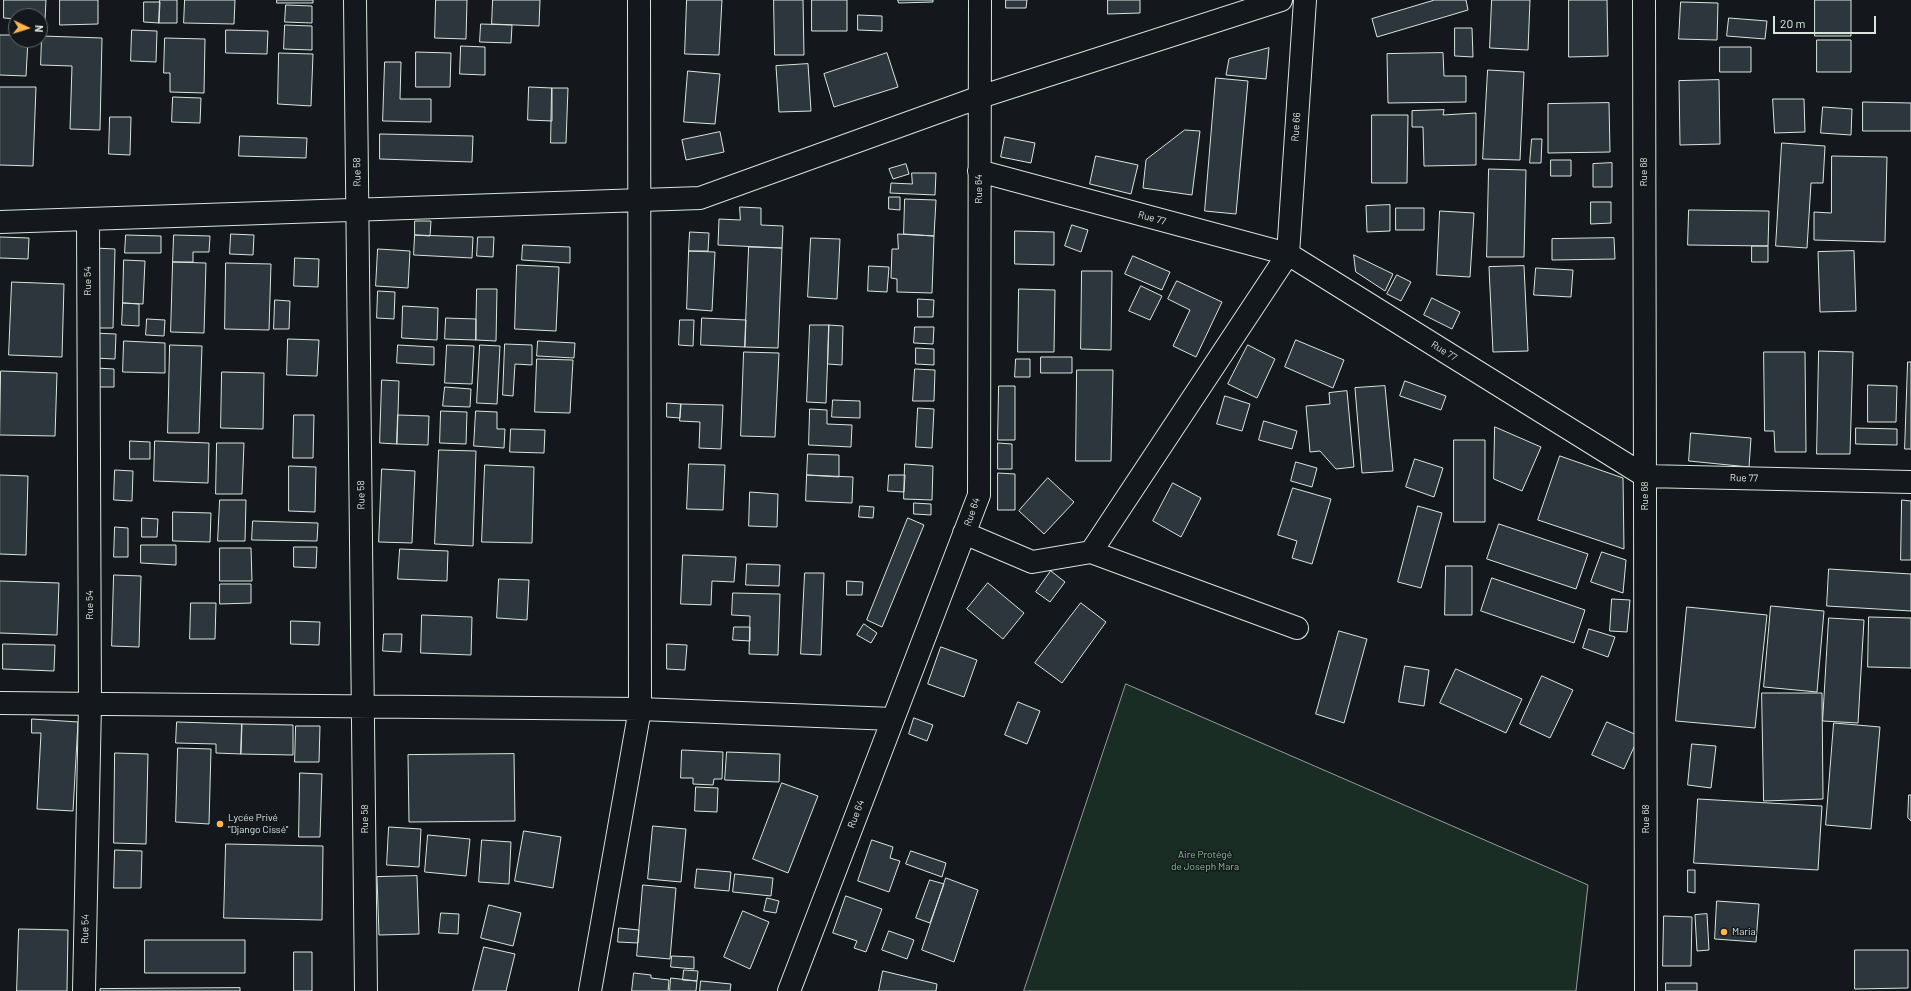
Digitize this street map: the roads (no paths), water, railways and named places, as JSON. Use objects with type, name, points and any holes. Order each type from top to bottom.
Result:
[{"type":"street","name":"Rue 58","points":[[355,0],[366,991]]},
{"type":"street","points":[[590,991],[640,709],[639,0]]},
{"type":"street","name":"Rue 64","points":[[789,991],[979,495],[980,0]]},
{"type":"street","points":[[0,222],[700,198],[980,97],[1281,0]]},
{"type":"street","name":"Rue 66","points":[[1288,254],[1305,0]]},
{"type":"street","name":"Rue 68","points":[[1644,0],[1646,991]]},
{"type":"street","name":"Rue 77","points":[[980,171],[1288,254],[1645,476],[1911,482]]},
{"type":"street","name":"Rue 54","points":[[84,991],[90,704],[88,219]]},
{"type":"street","points":[[1091,552],[1288,254]]},
{"type":"street","points":[[964,533],[1032,562],[1091,552],[1297,628]]},
{"type":"street","points":[[0,703],[640,709],[893,719]]},
{"type":"place","name":"Lycée Privé \"Django Cissé\"","points":[[220,824]]},
{"type":"place","name":"Maria","points":[[1724,932]]},
{"type":"park label","name":"Aire Protégé de Joseph Mara","points":[[1205,860]]}]
